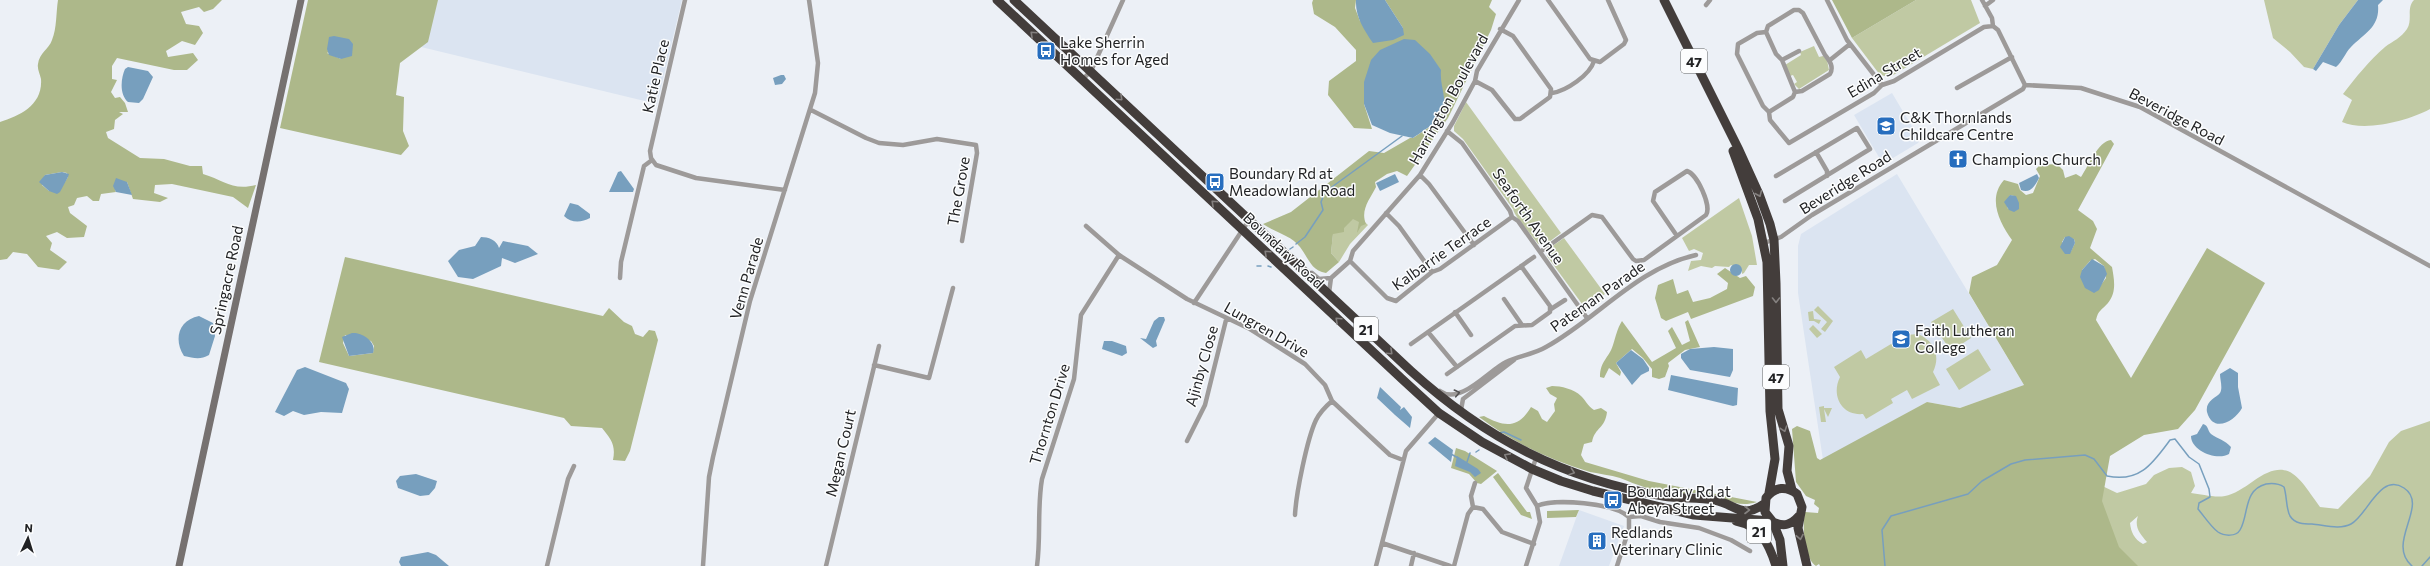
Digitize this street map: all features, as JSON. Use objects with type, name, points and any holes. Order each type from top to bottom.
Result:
[{"type":"highway","name":"Boundary Road","points":[[997,0],[1439,413],[1482,442],[1532,469],[1593,491],[1694,515],[1772,522]]},
{"type":"highway","name":"Boundary Road","points":[[1014,0],[1330,296],[1411,371],[1462,415],[1508,444],[1536,458],[1594,479],[1661,496],[1715,500],[1736,510],[1755,510],[1764,504]]},
{"type":"highway","name":"47","points":[[1664,0],[1759,194],[1774,240],[1778,409],[1789,446],[1787,471],[1792,490]]},
{"type":"highway","name":"47","points":[[1724,121],[1758,218],[1764,243],[1768,278],[1770,411],[1775,458],[1769,494]]},
{"type":"highway","points":[[1769,494],[1784,488],[1792,490],[1801,501],[1798,528],[1806,562]]},
{"type":"highway","name":"21","points":[[1764,504],[1769,494]]},
{"type":"highway","points":[[1764,504],[1765,512],[1772,522]]},
{"type":"highway","name":"21","points":[[1772,522],[1786,525],[1794,522],[1799,516]]},
{"type":"highway","name":"21","points":[[1722,518],[1742,522],[1759,532],[1770,548],[1776,566]]},
{"type":"highway","name":"21","points":[[1772,522],[1779,536],[1783,566]]},
{"type":"street","name":"Springacre Road","points":[[179,566],[301,0]]},
{"type":"street","name":"Katie Place","points":[[651,159],[650,150],[685,0]]},
{"type":"street","name":"Venn Parade","points":[[703,566],[709,477],[713,457],[750,301],[811,110],[818,63],[809,0]]},
{"type":"street","points":[[1082,80],[1091,71],[1123,0]]},
{"type":"street","name":"Harrington Boulevard","points":[[1331,278],[1350,261],[1353,251],[1420,175],[1475,81],[1477,71],[1500,29],[1519,0]]},
{"type":"street","points":[[1548,0],[1594,61],[1600,62],[1624,44],[1626,40],[1608,0]]},
{"type":"street","points":[[1706,6],[1710,0]]},
{"type":"street","points":[[1826,0],[1850,44],[1882,85]]},
{"type":"street","points":[[1982,0],[2025,85]]},
{"type":"street","points":[[1984,6],[1993,0]]},
{"type":"street","points":[[1766,32],[1757,33],[1738,44],[1736,49],[1763,106],[1769,112],[1793,97],[1795,92],[1782,60],[1776,54],[1766,32],[1768,26],[1794,10],[1799,10],[1803,13],[1825,55],[1830,60],[1832,70],[1830,74],[1802,91],[1795,92]]},
{"type":"street","name":"Edina Street","points":[[1769,112],[1770,120],[1789,143],[1874,92],[1882,85],[1894,81],[1984,27],[1994,26]]},
{"type":"street","points":[[1500,29],[1513,36],[1518,41],[1552,93]]},
{"type":"street","points":[[1830,60],[1850,44]]},
{"type":"street","points":[[1782,60],[1799,50]]},
{"type":"street","points":[[1957,88],[2012,57]]},
{"type":"street","points":[[1475,81],[1492,90],[1515,119],[1526,115],[1550,97],[1552,93],[1560,92],[1592,69],[1594,61]]},
{"type":"street","name":"Beveridge Road","points":[[1764,243],[1774,240],[2023,89],[2025,85],[2081,88],[2140,107],[2430,266]]},
{"type":"street","name":"The Grove","points":[[811,110],[879,143],[904,145],[937,139],[976,145],[977,153],[962,241]]},
{"type":"street","points":[[1776,176],[1857,128],[1870,149],[1785,201]]},
{"type":"street","name":"Seaforth Avenue","points":[[1447,131],[1462,143],[1510,211],[1512,217],[1518,221],[1587,318]]},
{"type":"street","points":[[1816,152],[1827,171],[1827,176]]},
{"type":"street","points":[[620,278],[620,262],[644,166],[651,159],[656,165],[707,180],[785,190]]},
{"type":"street","points":[[1540,252],[1595,214],[1602,216],[1636,261],[1644,260],[1706,215],[1709,211],[1708,203],[1693,174],[1687,171],[1655,192],[1653,196],[1653,201],[1677,236]]},
{"type":"street","points":[[1420,175],[1429,184],[1474,245]]},
{"type":"street","points":[[1386,213],[1399,226],[1432,272]]},
{"type":"street","name":"Kalbarrie Terrace","points":[[1350,261],[1392,301],[1402,296],[1432,272],[1440,269],[1512,217]]},
{"type":"street","points":[[1194,303],[1249,220]]},
{"type":"street","name":"Lungren Drive","points":[[1086,226],[1119,255],[1194,303],[1226,320],[1250,329],[1305,364],[1325,385],[1332,401],[1390,454],[1403,460]]},
{"type":"street","points":[[1263,233],[1270,237],[1319,279],[1331,278],[1329,287],[1330,296]]},
{"type":"street","name":"Thornton Drive","points":[[1036,566],[1040,533],[1039,493],[1042,479],[1074,379],[1078,328],[1082,315],[1119,255]]},
{"type":"street","name":"Pateman Parade","points":[[1411,371],[1443,393],[1452,395],[1466,391],[1506,362],[1545,348],[1656,270],[1696,255]]},
{"type":"street","points":[[1411,344],[1515,268],[1521,266],[1534,257]]},
{"type":"street","points":[[1521,266],[1551,309]]},
{"type":"street","points":[[874,365],[929,378],[953,288]]},
{"type":"street","points":[[1504,299],[1522,325]]},
{"type":"street","points":[[1447,374],[1515,326],[1532,325],[1551,309],[1565,300]]},
{"type":"street","points":[[1455,312],[1471,335]]},
{"type":"street","name":"Ajinby Close","points":[[1187,441],[1208,396],[1226,320]]},
{"type":"street","points":[[1428,332],[1457,366]]},
{"type":"street","name":"Megan Court","points":[[826,566],[879,346]]},
{"type":"street","name":"Pateman Parade","points":[[1462,415],[1461,406],[1463,399],[1514,360]]},
{"type":"street","points":[[1296,515],[1296,500],[1315,422],[1323,409],[1332,401]]},
{"type":"street","points":[[1376,566],[1403,460],[1411,443],[1439,413]]},
{"type":"street","points":[[1526,566],[1540,522],[1537,506],[1526,488],[1536,458]]},
{"type":"street","points":[[547,566],[568,479],[574,466]]},
{"type":"street","points":[[1454,566],[1468,514],[1473,507],[1471,496],[1475,483]]},
{"type":"street","points":[[1537,506],[1550,501],[1570,502],[1620,511],[1628,517],[1641,516],[1660,522],[1699,528],[1731,540],[1750,551]]},
{"type":"street","points":[[1473,507],[1483,509],[1502,532],[1534,544]]},
{"type":"street","points":[[1617,566],[1629,529],[1628,517]]},
{"type":"street","points":[[1382,543],[1450,566]]},
{"type":"street","points":[[1411,566],[1414,553]]},
{"type":"shaded area","points":[[428,0],[682,0],[657,104],[417,46]]},
{"type":"shaded area","name":"C&K Thornlands Childcare Centre","points":[[1892,93],[1920,140],[1918,143],[1883,164],[1854,115]]},
{"type":"shaded area","name":"Faith Lutheran College","points":[[1897,174],[2024,385],[1960,408],[1927,402],[1823,460],[1798,293],[1798,246],[1801,234]]},
{"type":"shaded area","points":[[1579,510],[1624,526],[1609,566],[1559,566]]},
{"type":"green space","points":[[58,0],[222,0],[213,9],[204,12],[199,7],[181,12],[186,24],[199,26],[203,33],[195,45],[182,41],[166,51],[168,57],[193,53],[198,60],[187,70],[174,70],[117,58],[112,66],[112,79],[117,80],[111,92],[115,98],[120,97],[125,103],[128,112],[119,112],[123,114],[115,120],[114,129],[106,132],[108,138],[140,158],[164,159],[190,166],[202,166],[203,174],[228,184],[241,187],[256,185],[248,208],[233,197],[172,184],[155,185],[154,193],[168,198],[160,202],[133,199],[127,182],[115,190],[116,192],[101,194],[99,201],[93,201],[87,196],[77,198],[74,205],[68,207],[70,213],[87,226],[84,237],[67,238],[57,232],[46,236],[52,243],[50,250],[67,262],[59,270],[38,267],[27,254],[13,252],[7,259],[0,260],[0,122],[22,113],[29,108],[38,96],[41,88],[41,79],[38,64],[42,54],[51,43],[54,35]],"holes":[[[62,172],[67,173],[68,177],[61,188],[49,191],[42,185],[45,175]]]},
{"type":"green space","points":[[308,0],[438,0],[428,42],[400,63],[396,95],[404,97],[403,131],[409,146],[401,155],[280,128]],"holes":[[[349,39],[341,59],[327,53]]]},
{"type":"green space","points":[[1313,0],[1356,0],[1355,8],[1360,21],[1403,28],[1385,0],[1492,0],[1489,7],[1496,14],[1491,30],[1448,118],[1407,176],[1397,171],[1387,174],[1375,182],[1376,187],[1365,209],[1364,219],[1366,224],[1361,226],[1357,233],[1359,222],[1353,219],[1344,228],[1344,232],[1333,234],[1331,253],[1339,262],[1326,273],[1313,267],[1296,243],[1288,237],[1263,224],[1291,212],[1369,151],[1384,153],[1410,138],[1413,138],[1434,124],[1442,89],[1440,80],[1364,82],[1364,104],[1372,129],[1354,128],[1328,95],[1329,81],[1356,61],[1356,50],[1335,27],[1314,14],[1312,3]]},
{"type":"green space","points":[[1832,0],[1916,0],[1852,38]]},
{"type":"green space","points":[[1916,0],[1971,0],[1980,23],[1890,77],[1880,75],[1852,38]]},
{"type":"green space","points":[[2264,0],[2358,0],[2339,25],[2313,69],[2304,67],[2290,52],[2273,38]]},
{"type":"green space","points":[[2414,0],[2430,0],[2430,109],[2410,118],[2386,124],[2362,126],[2342,122],[2352,100],[2343,94],[2358,75],[2385,47],[2405,32],[2410,22],[2410,7]]},
{"type":"green space","points":[[1814,46],[1819,57],[1823,56],[1827,60],[1829,70],[1799,89],[1794,84],[1797,82],[1793,75],[1790,76],[1785,65],[1801,55],[1800,52]]},
{"type":"green space","points":[[1466,102],[1561,233],[1545,245],[1538,244],[1514,213],[1513,209],[1463,139],[1454,131],[1454,126]]},
{"type":"green space","points":[[2111,140],[2114,144],[2078,210],[2093,221],[2097,229],[2090,248],[2112,267],[2113,272],[2113,294],[2108,303],[2099,312],[2096,320],[2131,378],[2207,248],[2265,283],[2195,410],[2178,429],[2144,435],[2110,456],[2102,501],[2119,547],[2138,566],[1820,566],[1819,564],[1816,566],[1812,562],[1806,549],[1804,518],[1805,512],[1818,513],[1819,508],[1814,504],[1815,500],[1806,496],[1796,482],[1792,429],[1797,426],[1810,431],[1817,458],[1820,460],[1927,402],[1960,408],[2024,385],[1969,293],[1972,277],[1997,265],[2012,240],[2003,226],[1997,211],[1996,195],[2004,180],[2018,184],[2020,190],[2026,195],[2033,193],[2040,176],[2036,169],[2040,165],[2057,164],[2063,170],[2065,178],[2076,174],[2081,177],[2094,155],[2106,141]],"holes":[[[2010,195],[2014,196],[2018,202],[2008,209],[2007,205]],[[2065,237],[2074,239],[2075,243],[2071,251],[2062,242]],[[2095,259],[2104,266],[2106,278],[2100,286],[2082,270],[2090,261]]]},
{"type":"green space","points":[[1739,198],[1752,236],[1757,265],[1749,265],[1742,274],[1742,271],[1731,265],[1729,267],[1715,266],[1712,268],[1701,266],[1688,271],[1691,261],[1701,260],[1703,253],[1694,249],[1689,251],[1682,238]]},
{"type":"green space","points":[[1356,214],[1368,225],[1350,244],[1339,262],[1331,253],[1333,233]]},
{"type":"green space","points":[[1564,238],[1605,294],[1585,308],[1547,256],[1548,249]]},
{"type":"green space","points":[[345,257],[603,316],[609,308],[624,322],[632,326],[635,334],[643,337],[649,330],[655,331],[658,340],[630,451],[625,461],[613,460],[614,450],[612,442],[602,428],[571,426],[564,418],[319,362]],"holes":[[[345,335],[371,341],[374,346],[373,353],[349,356],[343,343]]]},
{"type":"green space","points":[[1725,268],[1740,278],[1746,276],[1755,287],[1753,296],[1691,319],[1688,312],[1666,321],[1661,318],[1655,298],[1658,285],[1673,279],[1677,294],[1688,290],[1693,302],[1710,298],[1727,289],[1728,283],[1717,274]]},
{"type":"green space","points":[[1818,306],[1833,321],[1825,332],[1821,329],[1827,322],[1814,310]]},
{"type":"green space","points":[[1953,309],[1971,338],[1951,351],[1931,322]]},
{"type":"green space","points":[[1813,311],[1814,319],[1821,320],[1819,324],[1814,321],[1809,321],[1808,312]]},
{"type":"green space","points":[[1688,320],[1700,347],[1685,350],[1668,363],[1669,366],[1665,377],[1659,379],[1652,377],[1652,369],[1643,358],[1632,349],[1616,363],[1621,372],[1620,376],[1609,368],[1604,378],[1600,377],[1601,367],[1611,349],[1622,321],[1652,362],[1676,348],[1668,331],[1672,327],[1682,345],[1690,341],[1685,322]]},
{"type":"green space","points":[[1813,325],[1822,334],[1817,338],[1809,329]]},
{"type":"green space","points":[[1918,334],[1928,340],[1934,349],[1936,360],[1933,372],[1940,385],[1912,399],[1907,390],[1891,399],[1893,403],[1866,419],[1863,414],[1855,414],[1844,408],[1840,403],[1837,391],[1840,377],[1834,367],[1861,350],[1866,359],[1906,335]]},
{"type":"green space","points":[[1978,349],[1991,370],[1959,390],[1946,369]]},
{"type":"green space","points":[[1552,386],[1563,387],[1575,391],[1594,410],[1601,408],[1607,412],[1604,422],[1595,433],[1592,442],[1584,444],[1581,455],[1585,462],[1649,481],[1757,502],[1749,504],[1736,503],[1705,493],[1675,494],[1661,492],[1616,477],[1590,472],[1546,456],[1518,442],[1479,417],[1484,416],[1504,424],[1510,424],[1521,419],[1531,407],[1538,411],[1542,419],[1547,422],[1555,411],[1554,404],[1557,398],[1550,394],[1546,388]]},
{"type":"green space","points":[[1824,406],[1824,408],[1832,408],[1828,417],[1824,409],[1826,422],[1821,422],[1819,407]]},
{"type":"green space","points":[[2430,421],[2430,566],[1906,566],[2096,483],[2117,493],[2146,484],[2154,475],[2169,468],[2182,467],[2191,472],[2195,486],[2191,493],[2217,497],[2235,492],[2265,474],[2275,470],[2284,470],[2292,473],[2299,479],[2320,507],[2338,509],[2370,476],[2389,442],[2401,431]],"holes":[[[2138,516],[2138,530],[2147,542],[2143,544],[2135,538],[2131,529],[2130,523]]]},
{"type":"green space","points":[[1456,448],[1465,451],[1497,471],[1481,484],[1477,483],[1469,474],[1451,468]]},
{"type":"green space","points":[[1498,473],[1527,512],[1530,512],[1532,519],[1521,515],[1493,477]]},
{"type":"green space","points":[[1579,510],[1576,517],[1547,518],[1547,511]]},
{"type":"water","points":[[1356,0],[1385,0],[1403,28],[1404,35],[1393,40],[1373,43],[1363,28],[1357,12]]},
{"type":"water","points":[[2358,0],[2383,0],[2378,5],[2377,19],[2370,29],[2349,49],[2336,67],[2323,62],[2316,71],[2313,69],[2339,25]]},
{"type":"water","points":[[334,36],[349,39],[353,44],[352,56],[341,59],[329,55],[327,49],[329,37]]},
{"type":"water","points":[[1404,39],[1415,40],[1430,54],[1441,70],[1444,98],[1444,105],[1439,117],[1429,127],[1413,138],[1390,133],[1372,125],[1364,104],[1364,82],[1371,60],[1380,50]]},
{"type":"water","points":[[128,67],[148,71],[153,77],[143,99],[139,103],[128,102],[123,95],[123,77],[125,69]]},
{"type":"water","points":[[784,75],[786,79],[782,84],[775,85],[773,78]]},
{"type":"water","points":[[621,171],[634,189],[633,192],[609,192],[618,172]]},
{"type":"water","points":[[62,172],[69,174],[60,192],[57,194],[49,191],[39,182],[45,175]]},
{"type":"water","points":[[1395,174],[1399,182],[1380,191],[1376,183]]},
{"type":"water","points":[[2037,174],[2039,178],[2030,190],[2021,190],[2019,183]]},
{"type":"water","points":[[116,178],[127,182],[132,195],[116,192],[113,186]]},
{"type":"water","points":[[2010,195],[2016,196],[2019,203],[2019,209],[2014,212],[2009,210],[2004,202]]},
{"type":"water","points":[[570,203],[578,205],[590,214],[590,218],[576,222],[564,216]]},
{"type":"water","points":[[2069,236],[2074,239],[2075,243],[2070,254],[2065,254],[2060,247],[2065,237]]},
{"type":"water","points":[[481,237],[492,240],[498,245],[499,248],[503,241],[528,246],[538,254],[515,263],[502,258],[501,266],[473,279],[458,277],[448,261],[459,250],[475,246]]},
{"type":"water","points":[[2092,259],[2104,266],[2107,274],[2099,290],[2094,293],[2085,288],[2080,277],[2082,270]]},
{"type":"water","points":[[1734,264],[1738,264],[1742,270],[1738,276],[1734,276],[1730,272],[1730,268]]},
{"type":"water","points":[[199,316],[213,323],[215,336],[209,355],[200,358],[184,356],[179,343],[180,331],[192,318]]},
{"type":"water","points":[[1159,317],[1164,317],[1165,320],[1156,341],[1157,346],[1153,348],[1140,338],[1146,339],[1154,321]]},
{"type":"water","points":[[352,333],[360,334],[368,338],[373,345],[373,353],[349,356],[342,337]]},
{"type":"water","points":[[1104,341],[1112,341],[1126,346],[1127,353],[1122,356],[1102,349]]},
{"type":"water","points":[[1714,347],[1733,349],[1733,370],[1730,377],[1690,370],[1681,358],[1681,354],[1690,349]]},
{"type":"water","points":[[1631,350],[1643,359],[1649,368],[1649,371],[1641,375],[1632,385],[1616,363]]},
{"type":"water","points":[[305,367],[346,383],[349,389],[342,413],[321,412],[304,415],[293,411],[284,416],[275,412],[297,370]]},
{"type":"water","points":[[2230,368],[2238,373],[2238,387],[2242,408],[2239,413],[2229,421],[2219,424],[2210,419],[2207,408],[2209,402],[2221,391],[2220,374]]},
{"type":"water","points":[[1671,375],[1738,388],[1737,405],[1733,406],[1668,390]]},
{"type":"water","points":[[1380,387],[1401,407],[1400,410],[1404,407],[1412,417],[1410,428],[1377,398]]},
{"type":"water","points":[[2203,424],[2211,434],[2231,447],[2229,454],[2224,456],[2212,455],[2195,446],[2191,436],[2197,434]]},
{"type":"water","points":[[1435,437],[1453,450],[1451,462],[1428,443]]},
{"type":"water","points":[[1457,456],[1478,469],[1481,473],[1475,477],[1470,472],[1455,466]]},
{"type":"water","points":[[416,474],[437,481],[435,488],[429,495],[420,496],[398,488],[396,481],[400,476]]},
{"type":"water","points":[[428,552],[436,555],[449,566],[401,566],[399,562],[401,557]]},
{"type":"waterway","points":[[1296,244],[1305,237],[1323,210],[1321,202],[1325,192],[1402,136]]},
{"type":"waterway","points":[[1499,433],[1504,432],[1521,440]]},
{"type":"waterway","points":[[1885,566],[1882,530],[1891,516],[1968,494],[1982,481],[2011,464],[2025,460],[2085,455],[2094,459],[2107,476],[2128,477],[2137,474],[2144,469],[2158,456],[2170,440],[2175,439],[2189,457],[2199,464],[2209,489],[2210,497],[2199,503],[2198,509],[2213,527],[2218,532],[2223,534],[2233,535],[2240,530],[2250,497],[2259,487],[2266,484],[2271,483],[2284,487],[2289,513],[2294,521],[2303,524],[2332,527],[2347,526],[2357,520],[2374,497],[2388,486],[2395,485],[2404,488],[2411,495],[2412,504],[2403,546],[2405,557],[2412,566]]},
{"type":"waterway","points":[[1467,462],[1470,453]]},
{"type":"waterway","points":[[1451,454],[1458,458]]},
{"type":"waterway","points":[[2422,566],[2430,557]]},
{"type":"place","name":"Lake Sherrin Homes for Aged","points":[[1046,51]]},
{"type":"place","name":"C&K Thornlands Childcare Centre","points":[[1886,126]]},
{"type":"place","name":"Champions Church","points":[[1958,159]]},
{"type":"place","name":"Boundary Rd at Meadowland Road","points":[[1215,182]]},
{"type":"place","name":"Faith Lutheran College","points":[[1901,339]]},
{"type":"place","name":"Boundary Rd at Abeya Street","points":[[1613,500]]},
{"type":"place","name":"Redlands Veterinary Clinic","points":[[1597,541]]}]
